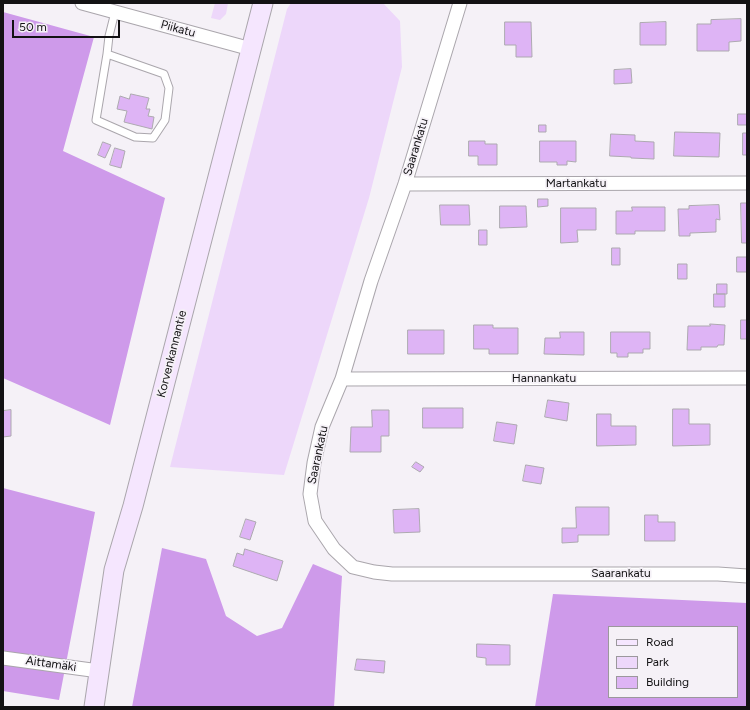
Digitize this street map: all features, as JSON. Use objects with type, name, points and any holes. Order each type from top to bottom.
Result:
[{"type":"main road","name":"Korvenkannantie","points":[[94,707],[114,570],[135,499],[264,3]]},
{"type":"street","name":"Piikatu","points":[[82,3],[251,49]]},
{"type":"street","name":"Saarankatu","points":[[460,3],[405,184],[371,281],[342,379],[322,427],[314,464],[310,494],[316,521],[334,549],[353,568],[374,572],[392,574],[710,574],[747,576]]},
{"type":"street","name":"Martankatu","points":[[405,184],[747,183]]},
{"type":"street","name":"Hannankatu","points":[[342,379],[747,378]]},
{"type":"street","name":"Aittamäki","points":[[3,658],[99,671]]},
{"type":"lane","points":[[107,54],[164,74],[169,88],[165,120],[153,138],[135,137],[96,120],[109,36],[115,12]]},
{"type":"green space","points":[[215,3],[228,3],[226,14],[220,20],[211,18]]},
{"type":"green space","points":[[291,3],[383,3],[400,21],[402,67],[369,198],[284,475],[170,467],[287,9]]},
{"type":"shaded area","points":[[3,12],[94,37],[63,151],[165,198],[110,425],[3,378]]},
{"type":"shaded area","points":[[3,488],[95,512],[59,700],[3,691]]},
{"type":"shaded area","points":[[162,548],[206,559],[226,616],[257,636],[282,628],[313,564],[342,576],[334,707],[132,707]]},
{"type":"shaded area","points":[[553,594],[747,603],[747,707],[535,707]]},
{"type":"building","points":[[741,19],[741,41],[729,42],[729,51],[697,51],[697,24],[711,24],[711,20]]},
{"type":"building","points":[[505,22],[531,22],[532,57],[516,57],[516,45],[505,45]]},
{"type":"building","points":[[666,22],[666,45],[640,45],[640,23]]},
{"type":"building","points":[[631,69],[632,83],[614,84],[614,70]]},
{"type":"building","points":[[131,94],[149,98],[146,109],[150,109],[148,116],[154,117],[152,129],[124,122],[127,111],[117,109],[120,96],[129,99]]},
{"type":"building","points":[[738,114],[747,114],[747,125],[738,125]]},
{"type":"building","points":[[539,125],[546,125],[546,132],[539,132]]},
{"type":"building","points":[[675,132],[720,133],[719,157],[674,156]]},
{"type":"building","points":[[743,133],[747,133],[747,155],[743,155]]},
{"type":"building","points":[[611,134],[635,135],[635,141],[654,142],[654,159],[610,156]]},
{"type":"building","points":[[469,141],[485,141],[485,144],[497,144],[497,165],[478,165],[478,156],[469,156]]},
{"type":"building","points":[[540,141],[576,141],[576,162],[567,161],[567,165],[557,165],[557,162],[540,162]]},
{"type":"building","points":[[103,142],[111,145],[105,158],[98,155]]},
{"type":"building","points":[[115,148],[125,151],[121,168],[110,165]]},
{"type":"building","points":[[538,199],[548,199],[548,206],[538,207]]},
{"type":"building","points":[[741,203],[747,203],[747,243],[742,243]]},
{"type":"building","points":[[440,205],[469,205],[470,225],[441,225]]},
{"type":"building","points":[[719,205],[720,220],[716,219],[716,232],[690,233],[690,236],[679,236],[678,209],[689,209],[689,206]]},
{"type":"building","points":[[500,206],[526,206],[527,227],[500,228]]},
{"type":"building","points":[[632,207],[665,207],[665,231],[635,231],[635,234],[616,234],[616,211],[632,211]]},
{"type":"building","points":[[561,208],[596,208],[596,230],[577,230],[578,242],[561,243]]},
{"type":"building","points":[[479,230],[487,230],[487,245],[479,245]]},
{"type":"building","points":[[612,248],[620,248],[620,265],[612,265]]},
{"type":"building","points":[[737,257],[747,257],[747,272],[737,272]]},
{"type":"building","points":[[678,264],[687,264],[687,279],[678,279]]},
{"type":"building","points":[[717,284],[727,284],[727,294],[717,294]]},
{"type":"building","points":[[714,294],[725,294],[725,307],[714,307]]},
{"type":"building","points":[[741,320],[747,320],[747,339],[741,339]]},
{"type":"building","points":[[710,324],[725,325],[724,345],[718,345],[717,347],[701,347],[701,350],[687,350],[688,326],[710,326]]},
{"type":"building","points":[[474,325],[493,325],[493,328],[518,328],[518,354],[489,354],[489,349],[474,349]]},
{"type":"building","points":[[408,330],[444,330],[444,354],[408,354]]},
{"type":"building","points":[[560,332],[584,332],[584,355],[544,354],[545,338],[560,338]]},
{"type":"building","points":[[611,332],[650,332],[650,349],[643,349],[643,353],[628,353],[628,357],[617,357],[617,353],[611,353]]},
{"type":"building","points":[[548,400],[569,403],[567,421],[545,417]]},
{"type":"building","points":[[423,408],[463,408],[463,428],[423,428]]},
{"type":"building","points":[[673,409],[689,409],[689,424],[710,424],[710,445],[673,446]]},
{"type":"building","points":[[11,410],[11,436],[3,437],[3,411]]},
{"type":"building","points":[[372,410],[389,410],[389,436],[381,436],[381,452],[350,452],[351,427],[372,427]]},
{"type":"building","points":[[597,414],[611,414],[611,426],[636,426],[636,445],[597,446]]},
{"type":"building","points":[[497,422],[517,425],[514,444],[494,441]]},
{"type":"building","points":[[416,462],[424,467],[420,472],[412,467]]},
{"type":"building","points":[[526,465],[544,468],[541,484],[523,481]]},
{"type":"building","points":[[576,507],[609,507],[609,535],[578,535],[578,542],[562,543],[562,528],[576,528]]},
{"type":"building","points":[[419,509],[420,532],[394,533],[393,510]]},
{"type":"building","points":[[645,515],[658,515],[658,522],[675,522],[675,541],[645,541]]},
{"type":"building","points":[[246,519],[256,522],[250,540],[240,537]]},
{"type":"building","points":[[245,549],[283,561],[277,581],[233,566],[237,553],[243,555]]},
{"type":"building","points":[[477,644],[510,645],[510,665],[486,665],[486,658],[477,657]]},
{"type":"building","points":[[357,659],[385,661],[384,673],[355,670]]}]
